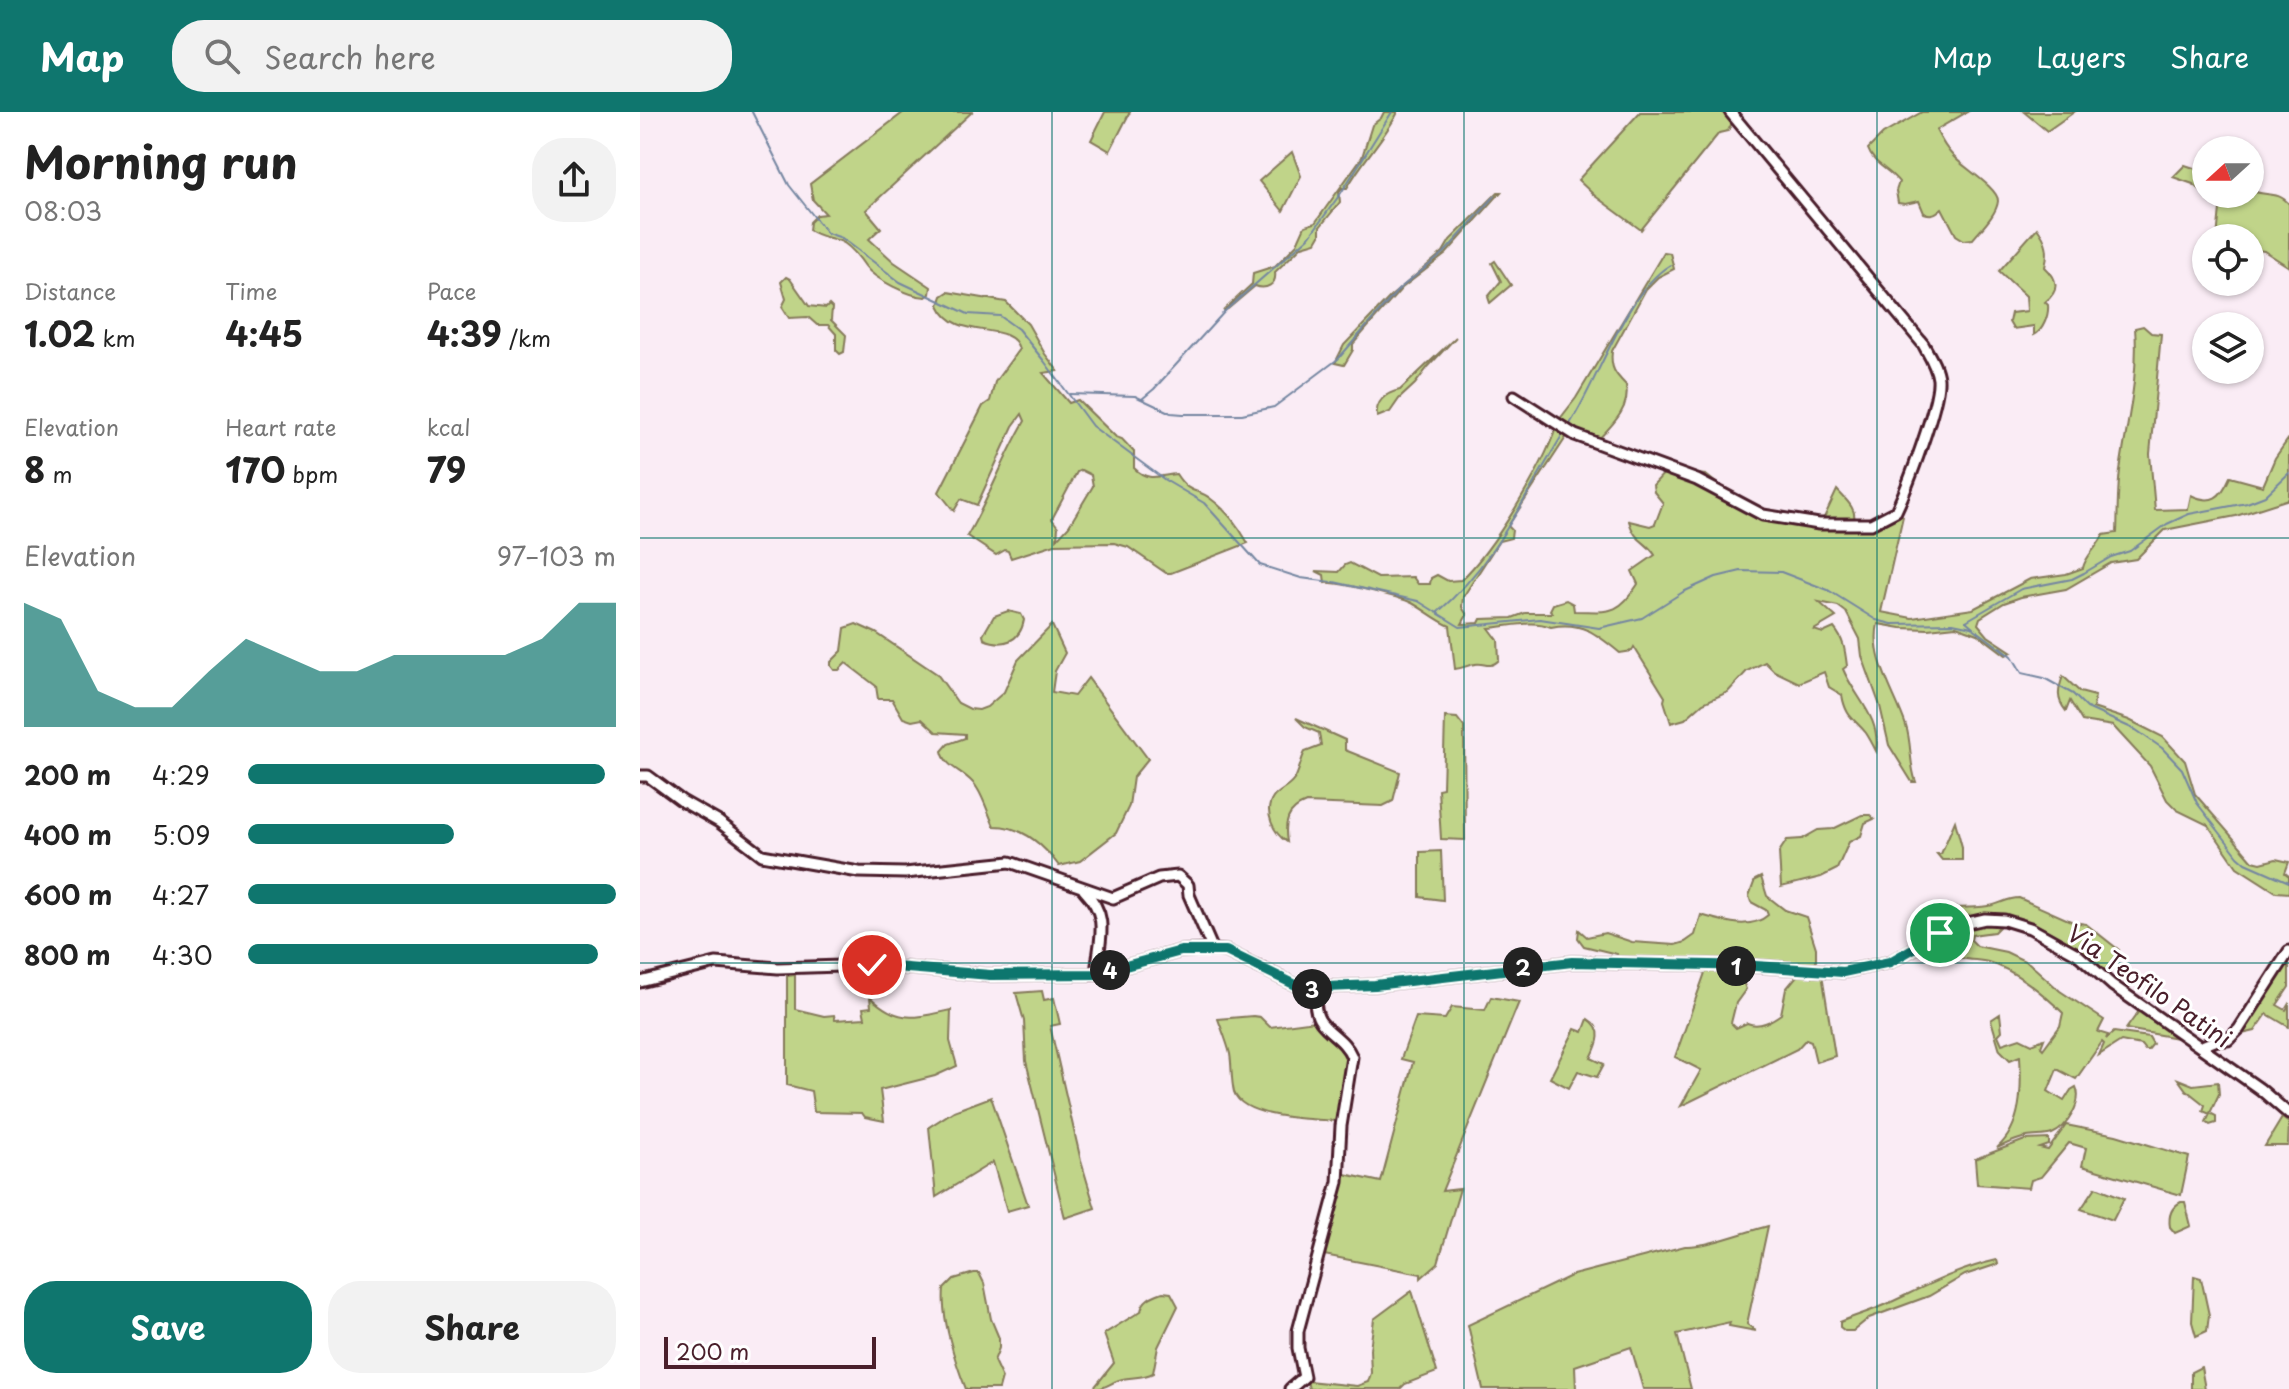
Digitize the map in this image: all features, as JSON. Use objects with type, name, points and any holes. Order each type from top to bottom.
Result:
[{"type":"street","points":[[1514,396],[1575,435],[1697,480],[1763,515],[1819,524],[1871,524],[1896,511],[1935,401],[1938,380],[1935,369],[1923,344],[1730,112]]},
{"type":"street","points":[[640,776],[648,776],[682,801],[719,822],[762,855],[859,872],[905,873],[1010,862],[1113,898],[1159,878],[1178,876],[1188,885],[1189,895],[1213,950],[1181,951],[1096,974],[990,975],[872,965],[778,968],[716,963],[640,982]]},
{"type":"street","points":[[1082,887],[1101,914],[1096,974]]},
{"type":"street","name":"Via Teofilo Patini","points":[[1213,950],[1226,951],[1302,988],[1315,989],[1572,962],[1756,966],[1843,972],[1890,962],[1954,926],[1985,919],[2004,920],[2030,928],[2077,954],[2112,985],[2202,1046],[2289,1114]]},
{"type":"street","points":[[2202,1046],[2217,1040],[2228,1040],[2239,1029],[2289,951]]},
{"type":"street","points":[[1290,1389],[1304,1377],[1298,1331],[1338,1182],[1341,1126],[1352,1057],[1348,1046],[1320,1021],[1315,989]]},
{"type":"green space","points":[[904,112],[972,112],[866,210],[881,228],[869,239],[894,262],[931,287],[926,297],[902,291],[884,282],[844,243],[809,230],[810,222],[817,215],[826,214],[813,200],[810,184]]},
{"type":"green space","points":[[1105,112],[1130,112],[1110,151],[1091,140]]},
{"type":"green space","points":[[1384,112],[1397,114],[1347,188],[1339,192],[1340,202],[1320,227],[1316,242],[1302,246],[1275,272],[1270,285],[1255,286],[1223,311],[1252,284],[1253,273],[1275,266],[1297,244],[1305,226],[1315,223],[1362,157],[1372,125]]},
{"type":"green space","points":[[1640,112],[1726,112],[1732,123],[1728,131],[1719,133],[1641,230],[1578,180]]},
{"type":"green space","points":[[1922,112],[1967,112],[1936,130],[1951,154],[1997,196],[1995,211],[1973,239],[1964,240],[1956,235],[1942,208],[1930,214],[1924,213],[1919,201],[1898,203],[1896,191],[1899,182],[1874,159],[1868,149],[1883,134]]},
{"type":"green space","points":[[2024,112],[2074,112],[2047,131]]},
{"type":"green space","points":[[1292,152],[1301,176],[1283,211],[1259,181]]},
{"type":"green space","points":[[2185,165],[2192,167],[2192,184],[2173,177]]},
{"type":"green space","points":[[1501,192],[1446,254],[1402,288],[1353,344],[1344,365],[1335,363],[1344,345],[1390,297],[1443,252],[1450,240]]},
{"type":"green space","points":[[2264,193],[2285,200],[2289,204],[2289,267],[2264,251],[2264,224],[2218,224],[2220,208],[2264,208]]},
{"type":"green space","points":[[2037,228],[2046,246],[2045,267],[2056,285],[2045,302],[2048,309],[2045,322],[2034,335],[2034,326],[2013,329],[2009,322],[2011,313],[2027,311],[2026,296],[1999,271]]},
{"type":"green space","points":[[1664,252],[1670,253],[1674,269],[1658,277],[1646,289],[1612,351],[1614,370],[1626,385],[1626,402],[1596,442],[1559,420],[1576,398]]},
{"type":"green space","points":[[1495,261],[1511,285],[1490,303],[1488,297],[1501,281],[1492,263]]},
{"type":"green space","points":[[786,277],[809,306],[826,308],[829,305],[832,308],[831,320],[846,335],[844,352],[840,354],[836,350],[836,334],[828,325],[817,325],[808,317],[789,318],[782,307],[786,299],[781,282]]},
{"type":"green space","points":[[948,292],[1006,302],[1028,324],[1058,371],[1043,373],[1069,403],[1078,400],[1116,437],[1122,439],[1134,452],[1134,468],[1149,477],[1176,474],[1190,489],[1206,495],[1222,508],[1248,543],[1166,573],[1128,547],[1114,543],[1055,544],[1011,558],[1008,551],[996,555],[967,536],[1025,421],[1022,414],[1013,426],[977,505],[961,499],[954,511],[939,492],[983,406],[990,401],[995,382],[1019,349],[1014,340],[1006,335],[970,328],[947,317],[939,305],[942,296]],"holes":[[[1081,470],[1091,475],[1093,486],[1069,526],[1057,539],[1058,527],[1052,519],[1077,472]]]},
{"type":"green space","points":[[2143,326],[2151,333],[2161,334],[2150,454],[2155,510],[2188,509],[2191,495],[2215,498],[2230,477],[2263,486],[2275,458],[2289,438],[2289,499],[2236,516],[2165,530],[2136,559],[2111,563],[2066,589],[2004,603],[1980,618],[1978,624],[1988,636],[2012,652],[2006,655],[1978,634],[1956,626],[1928,629],[1878,624],[1876,637],[1881,663],[1906,726],[1916,782],[1912,782],[1889,745],[1880,706],[1862,656],[1860,639],[1846,612],[1838,606],[1819,602],[1836,617],[1814,630],[1823,633],[1834,628],[1840,637],[1847,666],[1843,669],[1871,718],[1877,739],[1876,751],[1866,733],[1848,713],[1842,695],[1829,687],[1824,672],[1799,683],[1774,671],[1765,662],[1747,671],[1728,692],[1703,703],[1685,719],[1671,723],[1665,697],[1634,647],[1632,651],[1620,653],[1596,635],[1580,628],[1520,624],[1489,628],[1498,640],[1499,660],[1496,663],[1455,669],[1450,626],[1405,600],[1325,583],[1324,575],[1316,571],[1339,572],[1350,563],[1378,578],[1413,577],[1418,584],[1430,584],[1431,578],[1437,575],[1448,581],[1461,580],[1474,567],[1515,508],[1540,465],[1556,428],[1567,436],[1508,526],[1512,530],[1511,538],[1499,541],[1463,597],[1462,607],[1467,615],[1462,624],[1479,623],[1481,619],[1512,618],[1525,613],[1553,613],[1550,610],[1553,604],[1566,600],[1573,604],[1574,611],[1611,610],[1624,602],[1638,584],[1632,571],[1655,555],[1638,538],[1629,521],[1650,526],[1655,524],[1663,503],[1654,492],[1653,485],[1666,471],[1706,475],[1716,483],[1712,491],[1762,518],[1778,522],[1858,529],[1886,522],[1897,512],[1903,516],[1881,612],[1912,618],[1973,609],[2030,579],[2066,574],[2083,568],[2103,535],[2117,533],[2118,489],[2134,380],[2135,328]]},
{"type":"green space","points":[[1456,337],[1390,412],[1377,417],[1382,399],[1400,390]]},
{"type":"green space","points":[[1837,490],[1854,513],[1853,522],[1822,522]]},
{"type":"green space","points":[[1008,611],[1021,614],[1024,620],[1015,638],[1004,642],[984,639],[983,635],[994,616]]},
{"type":"green space","points":[[856,624],[876,633],[937,674],[958,703],[979,710],[1004,692],[1018,660],[1052,625],[1065,653],[1055,671],[1052,692],[1074,696],[1088,678],[1148,759],[1133,777],[1129,806],[1116,833],[1080,861],[1059,866],[1046,850],[1023,833],[994,826],[973,782],[952,767],[942,751],[948,744],[965,738],[965,734],[936,732],[922,719],[912,721],[903,718],[892,699],[878,699],[876,686],[846,663],[839,670],[831,666],[842,651],[845,628]]},
{"type":"green space","points":[[2063,676],[2080,692],[2095,696],[2093,708],[2129,720],[2163,737],[2185,761],[2195,794],[2253,861],[2261,863],[2276,859],[2289,862],[2285,873],[2289,876],[2289,893],[2276,892],[2237,867],[2208,825],[2177,810],[2167,800],[2150,766],[2113,726],[2082,721],[2070,701],[2066,711],[2059,694]]},
{"type":"green space","points":[[1445,717],[1457,718],[1464,727],[1465,840],[1441,839],[1438,789],[1443,788]]},
{"type":"green space","points":[[1296,718],[1345,740],[1345,750],[1400,772],[1393,801],[1383,806],[1306,803],[1291,813],[1286,829],[1287,842],[1282,838],[1271,822],[1270,804],[1295,778],[1305,752],[1321,746],[1319,733],[1305,727]]},
{"type":"green space","points":[[1862,815],[1870,815],[1874,819],[1865,823],[1861,836],[1849,842],[1837,869],[1821,877],[1781,887],[1779,852],[1787,840],[1802,839],[1818,830],[1833,829]]},
{"type":"green space","points":[[1955,821],[1962,860],[1942,860],[1937,854],[1941,854]]},
{"type":"green space","points":[[1441,851],[1443,900],[1420,897],[1420,852]]},
{"type":"green space","points":[[1761,877],[1767,896],[1785,910],[1806,917],[1816,948],[1816,963],[1616,960],[1617,954],[1584,946],[1578,938],[1579,930],[1587,937],[1605,933],[1632,942],[1675,945],[1695,935],[1701,915],[1736,923],[1753,923],[1768,915],[1766,910],[1751,902],[1749,896],[1755,880]]},
{"type":"green space","points":[[2019,898],[2073,922],[2086,924],[2119,950],[2104,974],[2066,942],[2021,919],[1989,917],[1917,942],[1916,935],[1925,923],[1941,911],[1992,905]]},
{"type":"green space","points":[[1998,923],[1999,927],[1994,932],[1972,935],[1971,940],[1977,946],[2006,952],[2029,963],[2060,991],[2104,1020],[2098,1032],[2108,1035],[2106,1039],[2114,1032],[2149,1037],[2153,1044],[2145,1050],[2141,1045],[2121,1041],[2099,1055],[2102,1042],[2076,1079],[2057,1069],[2048,1091],[2064,1101],[2076,1087],[2078,1093],[2068,1120],[2052,1134],[2030,1136],[1997,1148],[2016,1118],[2021,1069],[2020,1056],[2010,1060],[2000,1050],[1991,1020],[2000,1014],[2002,1031],[1998,1035],[2002,1044],[2020,1038],[2032,1044],[2044,1039],[2043,1049],[2060,1026],[2063,1013],[2008,971],[1988,962],[1959,957],[1947,950],[1944,936],[1950,931]]},
{"type":"green space","points":[[2289,960],[2289,987],[2277,1005],[2286,1010],[2289,1005],[2289,1027],[2267,1014],[2255,1031],[2238,1035]]},
{"type":"green space","points":[[1706,970],[1738,970],[1746,989],[1736,1003],[1731,1023],[1736,1028],[1747,1023],[1765,1023],[1781,1014],[1786,989],[1800,972],[1822,974],[1835,1056],[1816,1062],[1811,1041],[1806,1039],[1797,1049],[1681,1106],[1701,1070],[1675,1057]]},
{"type":"green space","points":[[795,975],[795,1009],[824,1016],[834,1015],[835,1020],[865,1018],[863,1008],[871,1007],[870,997],[890,1012],[908,1017],[951,1010],[950,1041],[957,1066],[935,1076],[880,1090],[884,1121],[865,1117],[862,1113],[814,1112],[811,1091],[787,1085],[787,976]]},
{"type":"green space","points":[[1042,991],[1044,1000],[1054,998],[1060,1024],[1050,1026],[1095,1208],[1065,1218],[1026,1061],[1024,1021],[1016,993]]},
{"type":"green space","points":[[1491,997],[1519,1002],[1442,1191],[1460,1189],[1438,1263],[1421,1278],[1421,1274],[1319,1254],[1340,1173],[1381,1182],[1413,1062],[1401,1059],[1416,1017],[1445,1019],[1452,1007],[1485,1010]]},
{"type":"green space","points":[[2139,1011],[2183,1039],[2126,1029]]},
{"type":"green space","points":[[1260,1017],[1270,1027],[1315,1021],[1349,1055],[1338,1121],[1264,1113],[1240,1101],[1234,1092],[1230,1054],[1218,1019]]},
{"type":"green space","points":[[1588,1019],[1598,1032],[1598,1042],[1591,1058],[1604,1064],[1597,1077],[1578,1071],[1569,1088],[1550,1078],[1575,1029],[1583,1032]]},
{"type":"green space","points":[[2178,1079],[2193,1085],[2218,1082],[2219,1094],[2210,1113],[2216,1116],[2216,1123],[2210,1125],[2206,1122],[2210,1114],[2203,1111],[2205,1105]]},
{"type":"green space","points":[[991,1097],[1028,1205],[1007,1211],[993,1162],[936,1197],[929,1127],[954,1111]]},
{"type":"green space","points":[[2282,1118],[2289,1123],[2288,1146],[2265,1146]]},
{"type":"green space","points":[[2066,1125],[2116,1135],[2189,1157],[2181,1195],[2082,1166],[2086,1148],[2069,1143],[2041,1177],[2031,1180],[2029,1188],[1977,1184],[1975,1159],[2025,1140],[2049,1139],[2049,1145],[2040,1148],[2048,1150]]},
{"type":"green space","points":[[2096,1187],[2124,1198],[2113,1220],[2081,1209]]},
{"type":"green space","points":[[2181,1202],[2185,1202],[2191,1226],[2175,1233],[2170,1227],[2170,1215]]},
{"type":"green space","points":[[1768,1226],[1747,1324],[1756,1331],[1729,1326],[1730,1322],[1677,1334],[1691,1389],[1643,1389],[1631,1347],[1575,1366],[1576,1389],[1483,1389],[1468,1325],[1573,1275],[1685,1246],[1715,1242]]},
{"type":"green space","points":[[1997,1260],[1998,1264],[1965,1275],[1929,1296],[1869,1318],[1853,1331],[1840,1327],[1840,1322],[1954,1273]]},
{"type":"green space","points":[[979,1273],[984,1283],[991,1319],[999,1338],[994,1361],[1002,1378],[999,1389],[966,1389],[947,1326],[944,1289],[954,1279]]},
{"type":"green space","points":[[2194,1276],[2201,1278],[2209,1315],[2207,1331],[2196,1336],[2192,1322]]},
{"type":"green space","points":[[1412,1291],[1437,1372],[1405,1384],[1400,1389],[1309,1389],[1307,1381],[1357,1386],[1368,1382],[1374,1319]]},
{"type":"green space","points":[[1163,1292],[1171,1293],[1178,1306],[1158,1347],[1153,1373],[1093,1389],[1114,1363],[1104,1334],[1141,1311],[1149,1298]]},
{"type":"green space","points":[[2201,1367],[2205,1389],[2191,1389],[2191,1372]]},
{"type":"waterway","points":[[752,112],[789,185],[827,233],[842,238],[900,282],[968,314],[1000,316],[1018,329],[1092,426],[1165,480],[1204,503],[1260,565],[1301,578],[1331,582]]},
{"type":"waterway","points":[[1142,399],[1226,310],[1309,237],[1392,112]]},
{"type":"waterway","points":[[1070,394],[1135,396],[1171,413],[1183,414],[1242,414],[1274,407],[1338,359],[1399,289],[1444,253],[1495,196]]},
{"type":"waterway","points":[[1568,427],[1639,295],[1670,265]]},
{"type":"waterway","points":[[1438,612],[1476,573],[1492,551],[1563,434]]},
{"type":"waterway","points":[[1966,621],[2021,589],[2072,579],[2111,557],[2130,551],[2167,524],[2189,514],[2247,503],[2265,496],[2289,473]]},
{"type":"waterway","points":[[1334,582],[1418,601],[1460,627],[1540,619],[1599,628],[1642,618],[1683,592],[1716,577],[1741,571],[1781,572],[1828,590],[1876,620],[1892,624],[1953,623],[1972,627],[2008,654]]},
{"type":"waterway","points":[[1966,621],[1973,627]]},
{"type":"waterway","points":[[2001,647],[2012,656],[2022,673],[2044,678],[2073,694],[2087,708],[2136,730],[2162,748],[2182,769],[2197,803],[2238,856],[2246,863],[2289,882]]},
{"type":"route","points":[[872,965],[990,975],[1096,974],[1181,951],[1213,950],[1226,951],[1302,988],[1315,989],[1572,962],[1756,966],[1843,972],[1890,962],[1940,933]]}]
